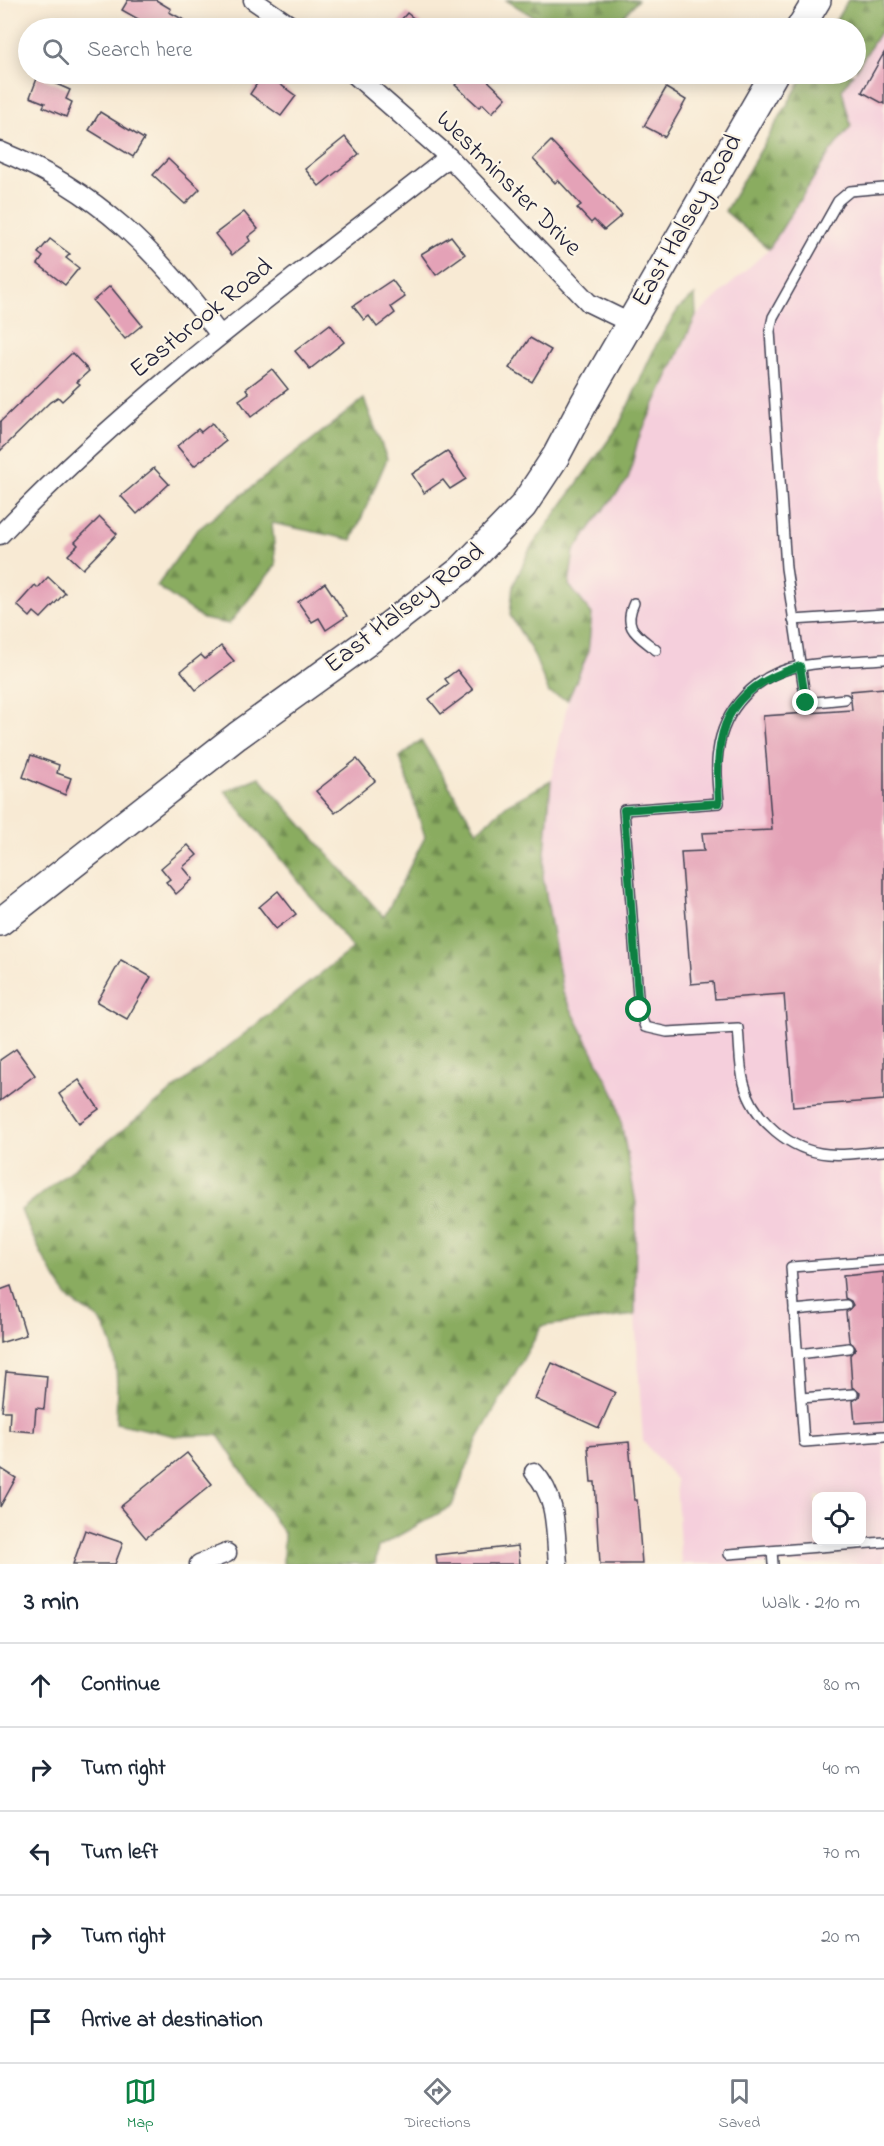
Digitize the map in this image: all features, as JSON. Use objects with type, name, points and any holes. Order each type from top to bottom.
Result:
[{"type":"street","points":[[253,0],[279,18]]},
{"type":"street","points":[[806,18],[817,0]]},
{"type":"street","name":"Westminster Drive","points":[[365,84],[449,157],[589,303],[630,323]]},
{"type":"street","name":"East Halsey Road","points":[[0,922],[237,736],[435,591],[491,541],[523,506],[556,456],[768,84]]},
{"type":"street","points":[[0,151],[51,176],[120,222],[150,249],[220,335]]},
{"type":"street","name":"Eastbrook Road","points":[[0,535],[106,430],[220,335],[449,157]]},
{"type":"street","points":[[534,1472],[545,1485],[553,1503],[558,1564]]},
{"type":"street","points":[[199,1564],[227,1553]]},
{"type":"lane","points":[[845,699],[806,703],[793,620],[782,523],[770,331],[773,317],[838,201],[850,191],[884,188]]},
{"type":"lane","points":[[633,603],[628,616],[630,626],[656,650]]},
{"type":"lane","points":[[793,620],[884,614]]},
{"type":"lane","points":[[884,659],[800,666],[763,680],[748,691],[733,710],[723,729],[718,752],[719,803],[624,810],[639,1010],[645,1028],[654,1031],[738,1028],[743,1081],[748,1098],[768,1124],[802,1149],[829,1155],[884,1151]]},
{"type":"lane","points":[[884,1260],[791,1267],[804,1442],[884,1436]]},
{"type":"lane","points":[[794,1310],[846,1305]]},
{"type":"lane","points":[[798,1354],[849,1348]]},
{"type":"lane","points":[[801,1398],[853,1394]]},
{"type":"lane","points":[[729,1554],[884,1542]]},
{"type":"lane","points":[[772,1551],[773,1564]]},
{"type":"shaded area","points":[[884,26],[884,1564],[681,1564],[676,1480],[643,1441],[635,1315],[636,1203],[563,993],[543,877],[551,781],[568,700],[588,653],[592,614],[569,585],[574,551],[628,480],[638,440],[696,316],[769,249],[830,152],[851,126],[842,90],[846,84],[866,84],[866,53]]},
{"type":"green space","points":[[506,0],[638,0],[622,18],[536,18]]},
{"type":"green space","points":[[848,0],[884,0],[884,26],[866,54],[866,18],[837,18]]},
{"type":"green space","points":[[799,84],[846,84],[842,90],[851,126],[830,152],[769,249],[725,211]]},
{"type":"green space","points":[[695,295],[696,316],[638,440],[628,480],[574,551],[569,585],[592,614],[588,653],[568,700],[549,693],[533,653],[510,615],[513,586],[530,549],[618,427],[658,341],[679,308]]},
{"type":"green space","points":[[364,399],[387,459],[352,540],[272,523],[276,565],[229,624],[203,619],[157,586],[196,531]]},
{"type":"green space","points":[[421,740],[477,831],[508,804],[551,781],[543,877],[563,993],[617,1100],[636,1203],[635,1315],[542,1326],[477,1440],[452,1506],[378,1547],[375,1564],[283,1564],[284,1534],[218,1435],[175,1436],[116,1423],[117,1387],[110,1339],[99,1319],[66,1295],[44,1258],[21,1210],[353,948],[225,791],[259,777],[384,917],[425,837],[400,757]]},
{"type":"building","points":[[128,0],[156,0],[171,9],[169,12],[180,18],[136,18],[122,10]]},
{"type":"building","points":[[407,13],[413,18],[403,18]]},
{"type":"building","points":[[884,53],[884,104],[862,92]]},
{"type":"building","points":[[35,84],[56,84],[70,90],[66,99],[72,102],[66,117],[43,107],[45,103],[30,97]]},
{"type":"building","points":[[257,84],[280,84],[296,96],[281,116],[250,94]]},
{"type":"building","points":[[491,84],[506,98],[492,113],[483,104],[479,107],[455,85]]},
{"type":"building","points":[[666,88],[686,100],[665,137],[644,126]]},
{"type":"building","points":[[100,112],[144,139],[133,157],[89,130]]},
{"type":"building","points":[[345,137],[359,154],[319,186],[305,169]]},
{"type":"building","points":[[551,141],[622,215],[604,230],[594,220],[591,223],[577,208],[581,205],[558,180],[555,183],[533,159]]},
{"type":"building","points":[[168,159],[200,189],[185,204],[153,175]]},
{"type":"building","points":[[244,212],[258,229],[248,237],[250,241],[232,255],[215,234]]},
{"type":"building","points":[[451,236],[465,254],[436,275],[421,254]]},
{"type":"building","points":[[50,239],[70,254],[66,258],[79,268],[65,285],[38,264],[43,257],[38,253]]},
{"type":"building","points":[[392,280],[405,297],[391,307],[395,313],[377,327],[369,316],[364,320],[353,306]]},
{"type":"building","points":[[110,286],[142,325],[125,339],[93,301]]},
{"type":"building","points":[[330,324],[344,342],[310,369],[295,351]]},
{"type":"building","points":[[530,338],[551,350],[532,382],[509,368]]},
{"type":"building","points":[[72,353],[89,371],[77,382],[80,384],[62,401],[58,397],[50,402],[0,451],[0,422]]},
{"type":"building","points":[[272,369],[288,389],[251,417],[239,400],[249,393],[246,389]]},
{"type":"building","points":[[212,423],[226,441],[194,466],[177,446],[198,429],[201,432]]},
{"type":"building","points":[[447,451],[466,479],[450,489],[443,480],[424,493],[412,474]]},
{"type":"building","points":[[154,468],[169,484],[137,514],[121,496]]},
{"type":"building","points":[[100,517],[117,534],[83,569],[68,555],[78,545],[75,542]]},
{"type":"building","points":[[48,577],[65,593],[41,618],[34,612],[30,617],[17,605],[35,585],[38,588]]},
{"type":"building","points":[[325,583],[347,616],[326,630],[319,618],[312,622],[298,602]]},
{"type":"building","points":[[221,646],[234,661],[196,690],[181,671],[201,655],[205,659]]},
{"type":"building","points":[[457,670],[473,690],[441,714],[429,699],[449,684],[445,679]]},
{"type":"building","points":[[884,688],[884,1100],[793,1107],[784,994],[715,999],[713,982],[691,984],[681,852],[704,851],[702,833],[772,830],[763,716],[852,710],[850,691]]},
{"type":"building","points":[[31,755],[59,765],[57,773],[71,778],[65,795],[23,777]]},
{"type":"building","points":[[357,759],[375,781],[335,813],[316,791]]},
{"type":"building","points":[[188,845],[197,855],[183,867],[193,879],[176,894],[166,882],[170,879],[161,868]]},
{"type":"building","points":[[278,891],[296,914],[276,929],[259,907]]},
{"type":"building","points":[[121,960],[151,977],[127,1019],[97,1002]]},
{"type":"building","points":[[16,1049],[35,1075],[0,1101],[0,1060]]},
{"type":"building","points":[[79,1080],[99,1109],[79,1123],[59,1094]]},
{"type":"building","points":[[884,1272],[884,1421],[855,1423],[853,1401],[859,1397],[860,1393],[852,1387],[850,1355],[856,1348],[849,1341],[846,1312],[853,1305],[845,1298],[843,1276]]},
{"type":"building","points":[[11,1286],[26,1335],[0,1343],[0,1290]]},
{"type":"building","points":[[552,1363],[615,1392],[599,1428],[535,1399]]},
{"type":"building","points":[[6,1372],[47,1376],[44,1409],[36,1408],[34,1432],[9,1430],[10,1411],[2,1411]]},
{"type":"building","points":[[629,1442],[634,1500],[637,1500],[642,1564],[600,1564],[595,1482],[591,1482],[588,1446]]},
{"type":"building","points":[[187,1453],[212,1484],[146,1538],[120,1507]]},
{"type":"building","points":[[0,1468],[16,1478],[0,1507]]},
{"type":"building","points":[[85,1530],[123,1543],[115,1564],[73,1564]]},
{"type":"building","points":[[518,1546],[520,1564],[437,1564],[436,1555]]},
{"type":"route","points":[[639,1010],[624,810],[719,803],[718,752],[723,729],[733,710],[748,691],[763,680],[800,666],[806,703]]}]
